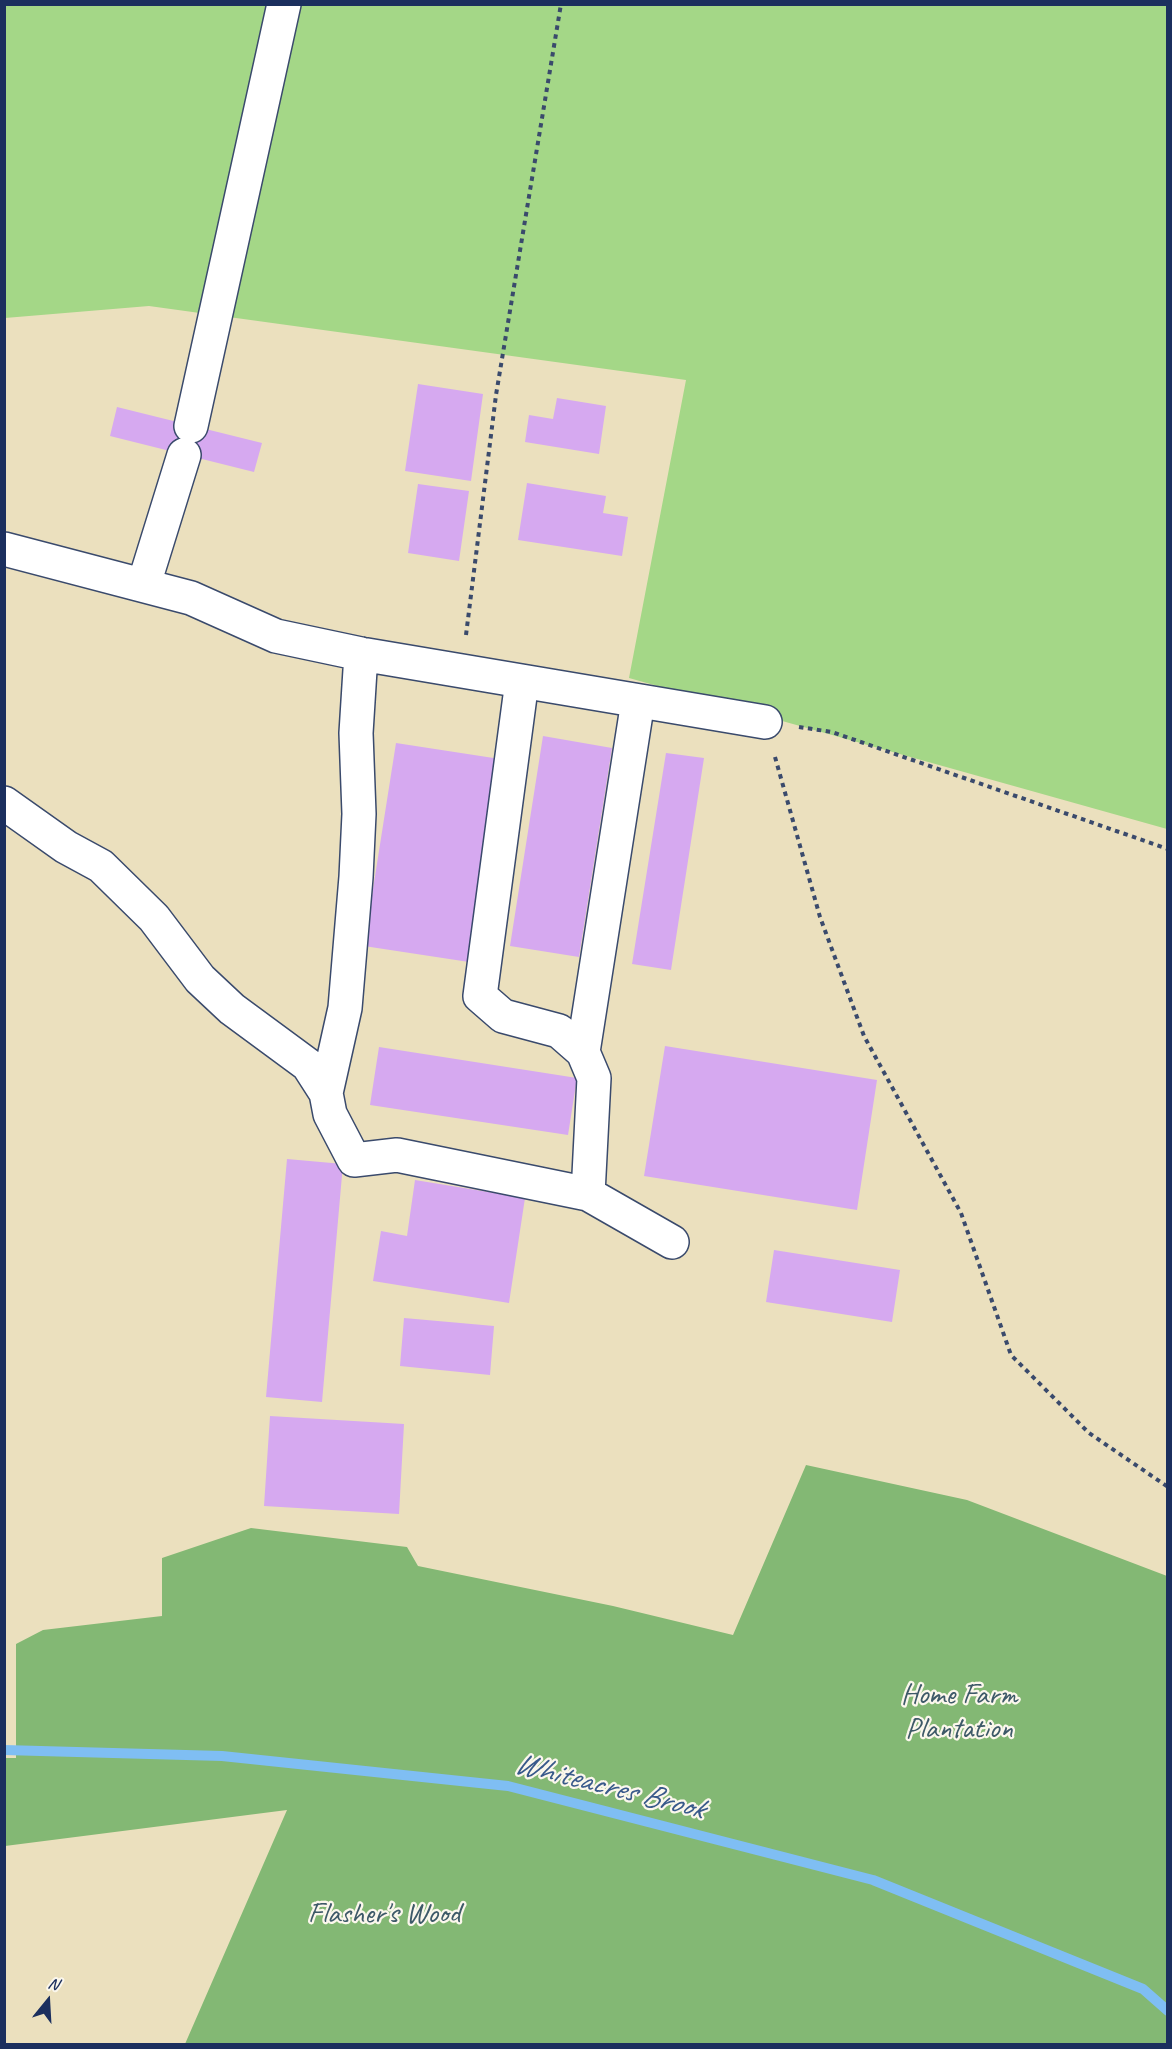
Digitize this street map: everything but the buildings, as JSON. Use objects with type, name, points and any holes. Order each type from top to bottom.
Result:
[{"type":"lane","points":[[144,584],[188,440],[284,4]]},
{"type":"lane","points":[[4,549],[191,598],[276,636],[361,654],[765,722]]},
{"type":"lane","points":[[326,1093],[345,1008],[351,950],[358,835],[356,733],[361,654]]},
{"type":"lane","points":[[522,681],[480,996],[503,1016],[559,1031],[583,1052],[594,1078],[588,1194]]},
{"type":"lane","points":[[583,1052],[638,701]]},
{"type":"lane","points":[[4,803],[66,847],[101,866],[154,918],[200,979],[232,1009],[308,1065],[326,1093],[330,1114],[354,1160],[398,1155],[588,1194],[672,1242]]},
{"type":"path","points":[[462,671],[496,395],[561,4]]},
{"type":"path","points":[[1167,849],[832,732],[765,722],[820,917],[864,1036],[962,1213],[1011,1355],[1089,1433],[1167,1487]]},
{"type":"green space","points":[[5,5],[1167,5],[1167,829],[629,678],[686,380],[149,306],[5,318]]},
{"type":"green space","name":"Home Farm Plantation","points":[[806,1465],[967,1500],[1167,1576],[1167,2044],[185,2044],[287,1810],[5,1846],[5,1758],[16,1758],[16,1644],[43,1630],[162,1616],[162,1558],[251,1528],[407,1547],[418,1566],[613,1606],[733,1635]]},
{"type":"waterway","name":"Whiteacres Brook","points":[[4,1750],[222,1756],[508,1786],[873,1880],[1143,1989],[1168,2011]]},
{"type":"park label","name":"Flasher's Wood","points":[[384,1914]]}]
